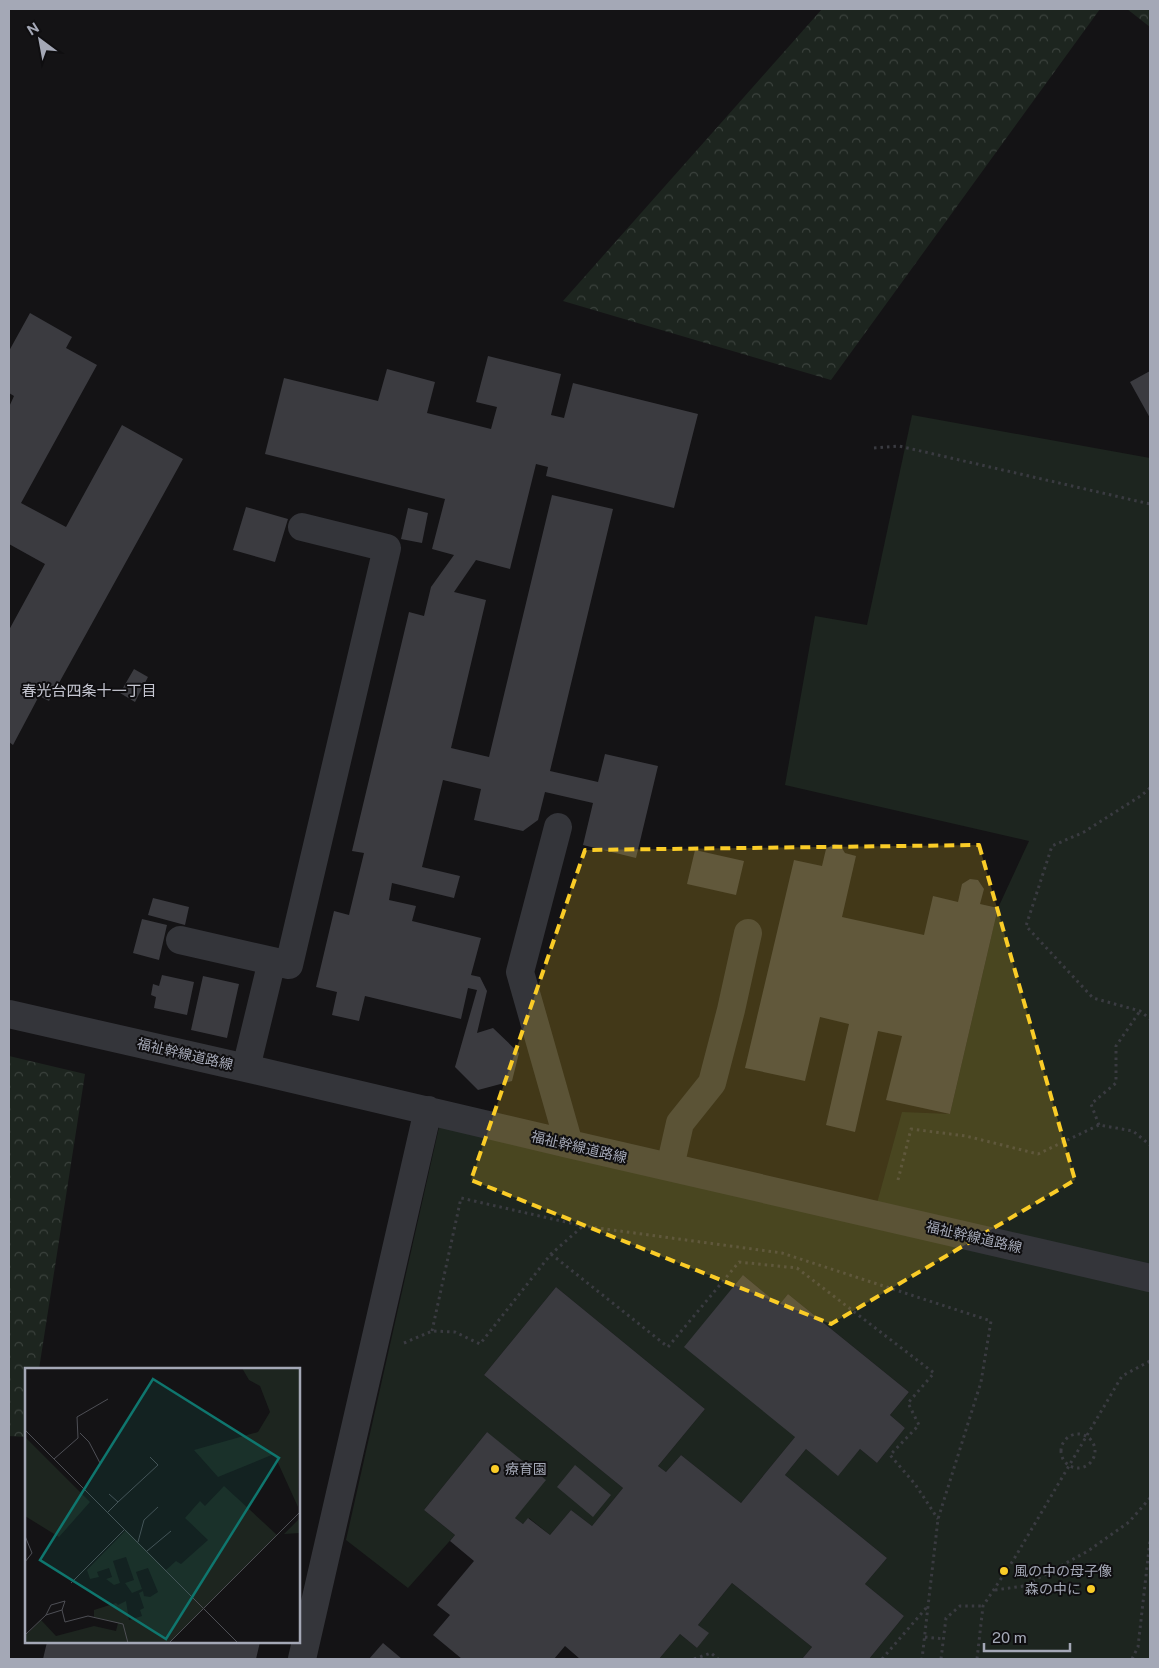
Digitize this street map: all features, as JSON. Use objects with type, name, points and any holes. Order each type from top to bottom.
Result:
[{"type":"street","points":[[180,940],[289,965],[388,548],[302,527]]},
{"type":"street","points":[[558,827],[520,972],[569,1144]]},
{"type":"street","points":[[670,1167],[680,1123],[712,1083],[748,933]]},
{"type":"street","points":[[246,1068],[272,961]]},
{"type":"street","name":"福祉幹線道路線","points":[[9,1014],[1150,1278]]},
{"type":"street","points":[[302,1659],[428,1110]]},
{"type":"path","points":[[874,448],[899,446],[1150,504]]},
{"type":"path","points":[[1150,788],[1084,832],[1052,846],[1026,926],[1093,998],[1140,1012],[1150,1019]]},
{"type":"path","points":[[1099,1125],[1091,1104],[1116,1083],[1116,1046],[1140,1012]]},
{"type":"path","points":[[898,1180],[911,1129],[966,1136],[1038,1154],[1099,1125],[1133,1131],[1150,1145]]},
{"type":"path","points":[[432,1331],[462,1198],[583,1226],[782,1254],[991,1321],[981,1382],[938,1519],[922,1659]]},
{"type":"path","points":[[370,1365],[408,1340],[432,1331],[455,1332],[480,1344],[551,1254],[583,1226]]},
{"type":"path","points":[[551,1254],[668,1347],[739,1262],[797,1268],[934,1373],[908,1403],[919,1425],[890,1454],[915,1484],[938,1519]]},
{"type":"path","points":[[977,1659],[983,1606],[1014,1560],[1122,1376],[1150,1361]]},
{"type":"path","points":[[1075,1434],[1087,1436],[1091,1439],[1096,1449],[1094,1460],[1079,1469],[1069,1466],[1061,1457],[1065,1440],[1075,1434]]},
{"type":"path","points":[[994,1590],[1024,1586],[1088,1551],[1129,1522],[1150,1498]]},
{"type":"path","points":[[1132,1659],[1138,1647],[1150,1540]]},
{"type":"path","points":[[882,1659],[928,1606]]},
{"type":"path","points":[[941,1659],[946,1618],[960,1606],[983,1606]]},
{"type":"path","points":[[925,1637],[944,1639]]},
{"type":"path","points":[[694,1659],[710,1653],[718,1659]]},
{"type":"highlighted area","points":[[979,845],[1075,1180],[831,1324],[471,1180],[585,850]]},
{"type":"green space","points":[[822,9],[1100,9],[831,380],[563,301]]},
{"type":"green space","points":[[1127,9],[1150,9],[1150,27]]},
{"type":"green space","points":[[912,415],[1150,458],[1150,1659],[869,1659],[904,1616],[865,1584],[887,1558],[785,1475],[806,1449],[838,1475],[860,1449],[877,1463],[905,1428],[890,1415],[909,1392],[788,1294],[779,1305],[743,1275],[795,1437],[741,1503],[681,1455],[666,1472],[658,1466],[705,1409],[556,1287],[484,1375],[623,1488],[592,1526],[571,1510],[550,1535],[529,1518],[523,1524],[515,1518],[487,1432],[424,1510],[455,1535],[408,1588],[346,1540],[442,1114],[874,1214],[902,1112],[950,1114],[998,908],[1029,841],[785,785],[815,616],[867,625]]},
{"type":"green space","points":[[9,1056],[85,1074],[39,1368],[25,1368],[25,1437],[9,1436]]},
{"type":"green space","points":[[732,1583],[812,1647],[802,1659],[659,1659],[680,1634],[697,1648],[708,1633],[698,1625]]},
{"type":"building","points":[[30,313],[72,337],[66,348],[97,365],[21,503],[66,527],[122,425],[183,459],[49,701],[39,696],[13,745],[9,742],[9,630],[45,564],[9,544],[9,407],[14,396],[9,393],[9,351]]},
{"type":"building","points":[[488,356],[561,374],[551,415],[564,418],[573,383],[698,414],[674,508],[546,476],[548,467],[536,464],[510,569],[476,560],[454,592],[486,600],[451,748],[489,757],[552,495],[613,509],[550,771],[598,782],[605,754],[658,766],[636,858],[583,845],[593,803],[545,792],[538,820],[523,831],[474,820],[481,789],[443,780],[422,867],[460,876],[454,898],[392,883],[389,900],[416,906],[412,921],[481,938],[471,975],[480,977],[487,991],[477,1033],[493,1028],[519,1053],[512,1081],[478,1090],[455,1067],[477,990],[468,988],[461,1019],[365,996],[359,1021],[332,1015],[337,992],[316,987],[334,911],[349,915],[364,853],[352,851],[409,612],[424,616],[431,587],[454,555],[432,549],[445,499],[265,454],[284,378],[378,401],[387,369],[435,382],[427,413],[491,429],[497,407],[476,402]]},
{"type":"building","points":[[1150,371],[1150,418],[1130,382]]},
{"type":"building","points":[[246,507],[288,519],[275,562],[233,550]]},
{"type":"building","points":[[408,508],[428,513],[422,543],[401,539]]},
{"type":"building","points":[[134,669],[148,677],[135,702],[120,693]]},
{"type":"building","points":[[834,844],[840,845],[845,853],[856,856],[842,917],[924,935],[933,896],[958,902],[962,884],[970,879],[978,880],[984,889],[980,904],[998,908],[950,1114],[886,1100],[902,1036],[878,1031],[855,1132],[826,1125],[849,1024],[820,1017],[805,1081],[745,1068],[794,860],[822,866],[826,849]]},
{"type":"building","points":[[695,850],[744,861],[736,895],[687,884]]},
{"type":"building","points":[[153,898],[189,907],[185,925],[148,915]]},
{"type":"building","points":[[142,919],[167,925],[159,960],[133,953]]},
{"type":"building","points":[[162,975],[194,982],[187,1015],[154,1008],[156,997],[151,995],[153,984],[159,986]]},
{"type":"building","points":[[203,976],[239,984],[227,1038],[191,1030]]},
{"type":"building","name":"療育園","points":[[743,1275],[779,1305],[788,1294],[909,1392],[890,1415],[905,1428],[877,1463],[860,1449],[838,1476],[806,1449],[785,1475],[887,1558],[865,1584],[904,1616],[869,1659],[802,1659],[812,1647],[732,1583],[698,1625],[709,1633],[697,1648],[680,1634],[659,1659],[580,1659],[565,1646],[554,1659],[462,1659],[433,1635],[450,1615],[437,1605],[474,1561],[450,1541],[455,1535],[424,1510],[487,1432],[546,1480],[515,1518],[523,1524],[528,1518],[550,1535],[571,1510],[592,1526],[623,1488],[484,1375],[556,1287],[705,1409],[658,1466],[666,1472],[681,1455],[741,1503],[795,1437],[684,1347]]},
{"type":"building","points":[[575,1465],[611,1495],[593,1517],[557,1487]]},
{"type":"building","points":[[47,1643],[260,1643],[256,1659],[43,1659]]},
{"type":"building","points":[[383,1643],[402,1659],[369,1659]]},
{"type":"place","name":"療育園","points":[[495,1469]]},
{"type":"place","name":"風の中の母子像","points":[[1004,1571]]},
{"type":"place","name":"森の中に","points":[[1091,1589]]},
{"type":"district","name":"春光台四条十一丁目","points":[[89,691]]}]
